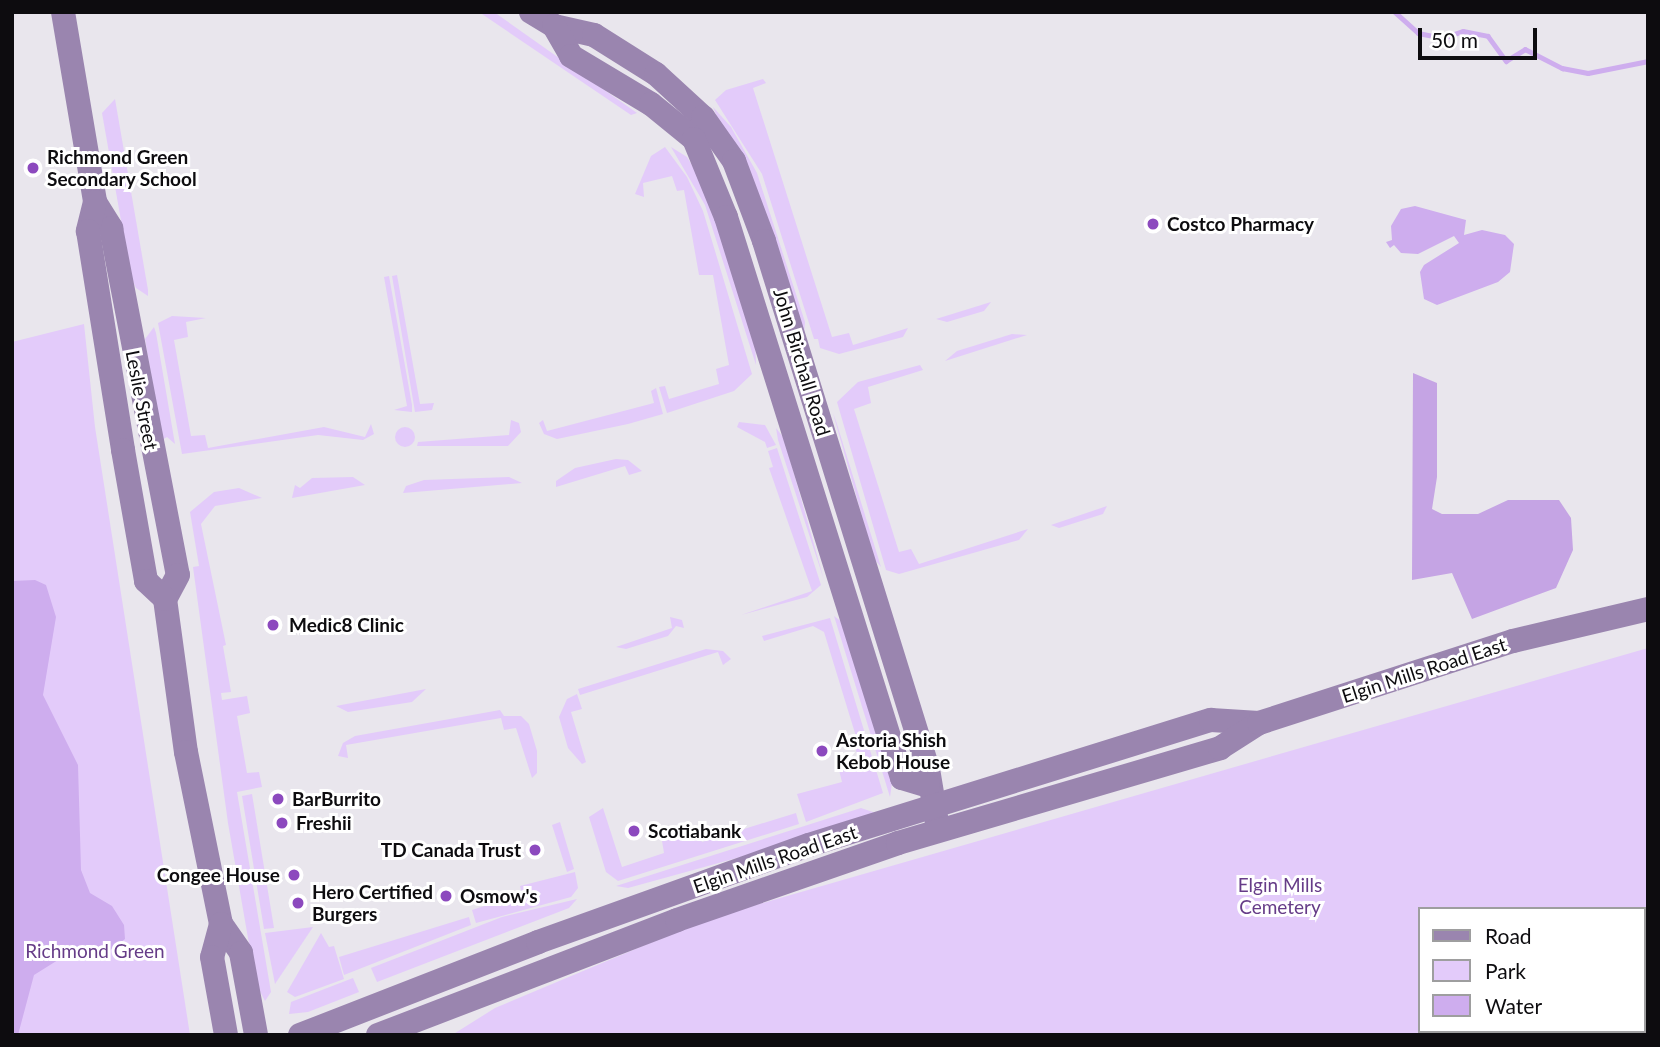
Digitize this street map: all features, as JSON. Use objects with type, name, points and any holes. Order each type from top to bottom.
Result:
[{"type":"main road","name":"Leslie Street","points":[[63,12],[96,202],[88,231],[146,580],[165,599],[186,752],[220,924],[241,953],[256,1035]]},
{"type":"main road","name":"John Birchall Road","points":[[531,12],[554,26],[571,56],[651,104],[694,139],[726,217],[902,778],[933,808]]},
{"type":"main road","name":"Elgin Mills Road East","points":[[1590,620],[1648,592]]},
{"type":"main road","name":"Elgin Mills Road East","points":[[300,1035],[538,942],[809,845],[933,808],[1220,748],[1259,723],[1590,620],[1648,609]]},
{"type":"main road","name":"Elgin Mills Road East","points":[[378,1035],[677,920],[933,808]]},
{"type":"main road","name":"Leslie Street","points":[[220,924],[212,957],[226,1035]]},
{"type":"green space","points":[[479,12],[494,12],[637,113],[631,115]]},
{"type":"green space","points":[[763,79],[766,83],[753,88],[832,337],[849,333],[853,345],[908,328],[903,337],[839,354],[820,348],[818,339],[814,339],[762,174],[715,100],[726,90]]},
{"type":"green space","points":[[115,99],[148,296],[136,288],[131,277],[102,113]]},
{"type":"green space","points":[[713,107],[731,127],[757,173],[805,322],[804,336]]},
{"type":"green space","points":[[665,147],[687,177],[703,211],[752,374],[734,391],[667,413],[659,387],[665,386],[669,399],[719,384],[716,369],[729,365],[713,275],[699,275],[684,190],[677,191],[672,176],[643,183],[644,197],[635,194],[651,156]]},
{"type":"green space","points":[[671,147],[687,157],[705,186],[755,338],[756,365],[705,205]]},
{"type":"green space","points":[[397,275],[420,404],[434,403],[432,410],[415,412],[392,276]]},
{"type":"green space","points":[[389,276],[412,412],[394,410],[407,406],[384,277]]},
{"type":"green space","points":[[991,302],[984,311],[947,322],[936,319]]},
{"type":"green space","points":[[172,316],[206,318],[186,322],[188,337],[174,340],[191,436],[205,435],[208,448],[324,427],[365,437],[371,424],[374,434],[363,440],[318,435],[182,454],[158,323]]},
{"type":"green space","name":"Richmond Green","points":[[84,324],[95,427],[190,1035],[12,1035],[12,342]]},
{"type":"green space","points":[[154,327],[175,444],[167,437],[162,440],[145,339]]},
{"type":"green space","points":[[1012,334],[1027,335],[945,361],[957,351]]},
{"type":"green space","points":[[920,365],[923,370],[868,387],[871,403],[854,409],[899,552],[911,549],[919,564],[1028,529],[1019,540],[899,574],[886,570],[837,402],[858,382]]},
{"type":"green space","points":[[656,388],[663,414],[557,439],[544,434],[539,423],[543,420],[547,431],[654,403],[651,391]]},
{"type":"green space","points":[[833,413],[836,421],[881,567],[874,559]]},
{"type":"green space","points":[[511,420],[519,423],[521,432],[508,446],[417,446],[418,442],[509,435]]},
{"type":"green space","points":[[739,422],[765,425],[776,445],[767,448],[765,442],[737,427]]},
{"type":"green space","points":[[405,427],[412,430],[415,437],[412,444],[405,447],[398,444],[395,437],[398,430]]},
{"type":"green space","points":[[776,428],[784,438],[824,580],[778,440]]},
{"type":"green space","points":[[777,448],[821,585],[807,597],[741,615],[812,591],[769,468],[773,467],[768,451]]},
{"type":"green space","points":[[616,459],[628,460],[642,471],[629,475],[625,466],[556,487],[556,481],[575,468]]},
{"type":"green space","points":[[353,477],[365,485],[292,498],[295,485],[300,488],[312,478]]},
{"type":"green space","points":[[509,477],[522,483],[403,493],[406,486],[424,480]]},
{"type":"green space","points":[[239,488],[262,498],[215,506],[201,524],[226,645],[223,646],[231,692],[221,693],[222,700],[247,696],[250,713],[237,716],[247,773],[259,772],[262,787],[237,792],[271,992],[265,1001],[256,984],[228,823],[193,567],[199,566],[190,512],[214,492]]},
{"type":"green space","points":[[1107,506],[1103,514],[1059,528],[1051,525]]},
{"type":"green space","points":[[834,616],[842,622],[892,783],[890,797]]},
{"type":"green space","points":[[670,617],[682,620],[684,628],[676,626],[668,636],[626,649],[616,647],[672,628]]},
{"type":"green space","points":[[830,618],[883,793],[806,822],[797,794],[842,782],[839,770],[860,764],[854,744],[858,743],[824,632],[813,626],[764,641],[762,636]]},
{"type":"green space","name":"Elgin Mills Cemetery","points":[[1648,648],[1648,1035],[452,1035],[495,1008],[707,919]]},
{"type":"green space","points":[[706,649],[723,651],[731,659],[723,665],[718,652],[580,695],[578,689]]},
{"type":"green space","points":[[426,689],[412,702],[348,712],[336,706]]},
{"type":"green space","points":[[577,694],[582,709],[571,712],[586,762],[582,764],[568,748],[559,717],[567,699]]},
{"type":"green space","points":[[500,710],[504,716],[521,716],[529,724],[537,751],[537,773],[532,778],[516,728],[504,730],[501,718],[346,745],[348,758],[338,756],[343,743],[355,736]]},
{"type":"green space","points":[[252,794],[274,928],[264,929],[242,796]]},
{"type":"green space","points":[[603,808],[622,867],[664,853],[661,835],[695,829],[702,842],[796,813],[799,824],[618,881],[606,872],[589,817]]},
{"type":"green space","points":[[861,808],[879,814],[816,836],[628,888],[616,886]]},
{"type":"green space","points":[[560,822],[574,869],[567,872],[552,825]]},
{"type":"green space","points":[[575,872],[578,888],[571,897],[476,923],[472,910],[522,894],[520,886]]},
{"type":"green space","points":[[577,899],[569,908],[377,982],[371,968],[502,917]]},
{"type":"green space","points":[[469,917],[471,925],[344,975],[339,957]]},
{"type":"green space","points":[[313,927],[275,984],[265,933]]},
{"type":"green space","points":[[321,933],[329,947],[334,946],[344,979],[295,997],[287,992]]},
{"type":"green space","points":[[353,978],[359,992],[308,1012],[289,1014],[291,1002]]},
{"type":"shaded area","points":[[1413,373],[1437,383],[1437,477],[1432,509],[1442,514],[1478,514],[1508,500],[1559,500],[1571,518],[1573,550],[1556,588],[1472,619],[1452,573],[1412,580]]},
{"type":"water","points":[[1415,206],[1466,220],[1464,235],[1482,230],[1505,235],[1514,244],[1510,272],[1498,282],[1437,305],[1424,299],[1420,272],[1424,265],[1459,243],[1454,236],[1418,254],[1401,253],[1394,245],[1390,248],[1386,242],[1392,240],[1391,226],[1401,209]]},
{"type":"water","points":[[35,580],[46,585],[56,617],[43,695],[78,765],[81,870],[90,893],[112,906],[124,925],[125,939],[108,952],[58,960],[34,975],[18,1035],[12,1035],[12,581]]},
{"type":"waterway","points":[[1395,12],[1418,33],[1443,38],[1463,31],[1488,36],[1506,61],[1525,49],[1562,68],[1588,73],[1648,61]]},
{"type":"place","name":"Richmond Green Secondary School","points":[[33,168]]},
{"type":"place","name":"Costco Pharmacy","points":[[1153,224]]},
{"type":"place","name":"Medic8 Clinic","points":[[273,625]]},
{"type":"place","name":"Astoria Shish Kebob House","points":[[822,751]]},
{"type":"place","name":"BarBurrito","points":[[278,799]]},
{"type":"place","name":"Freshii","points":[[282,823]]},
{"type":"place","name":"Scotiabank","points":[[634,831]]},
{"type":"place","name":"TD Canada Trust","points":[[535,850]]},
{"type":"place","name":"Congee House","points":[[294,875]]},
{"type":"place","name":"Osmow's","points":[[446,896]]},
{"type":"place","name":"Hero Certified Burgers","points":[[298,903]]}]
